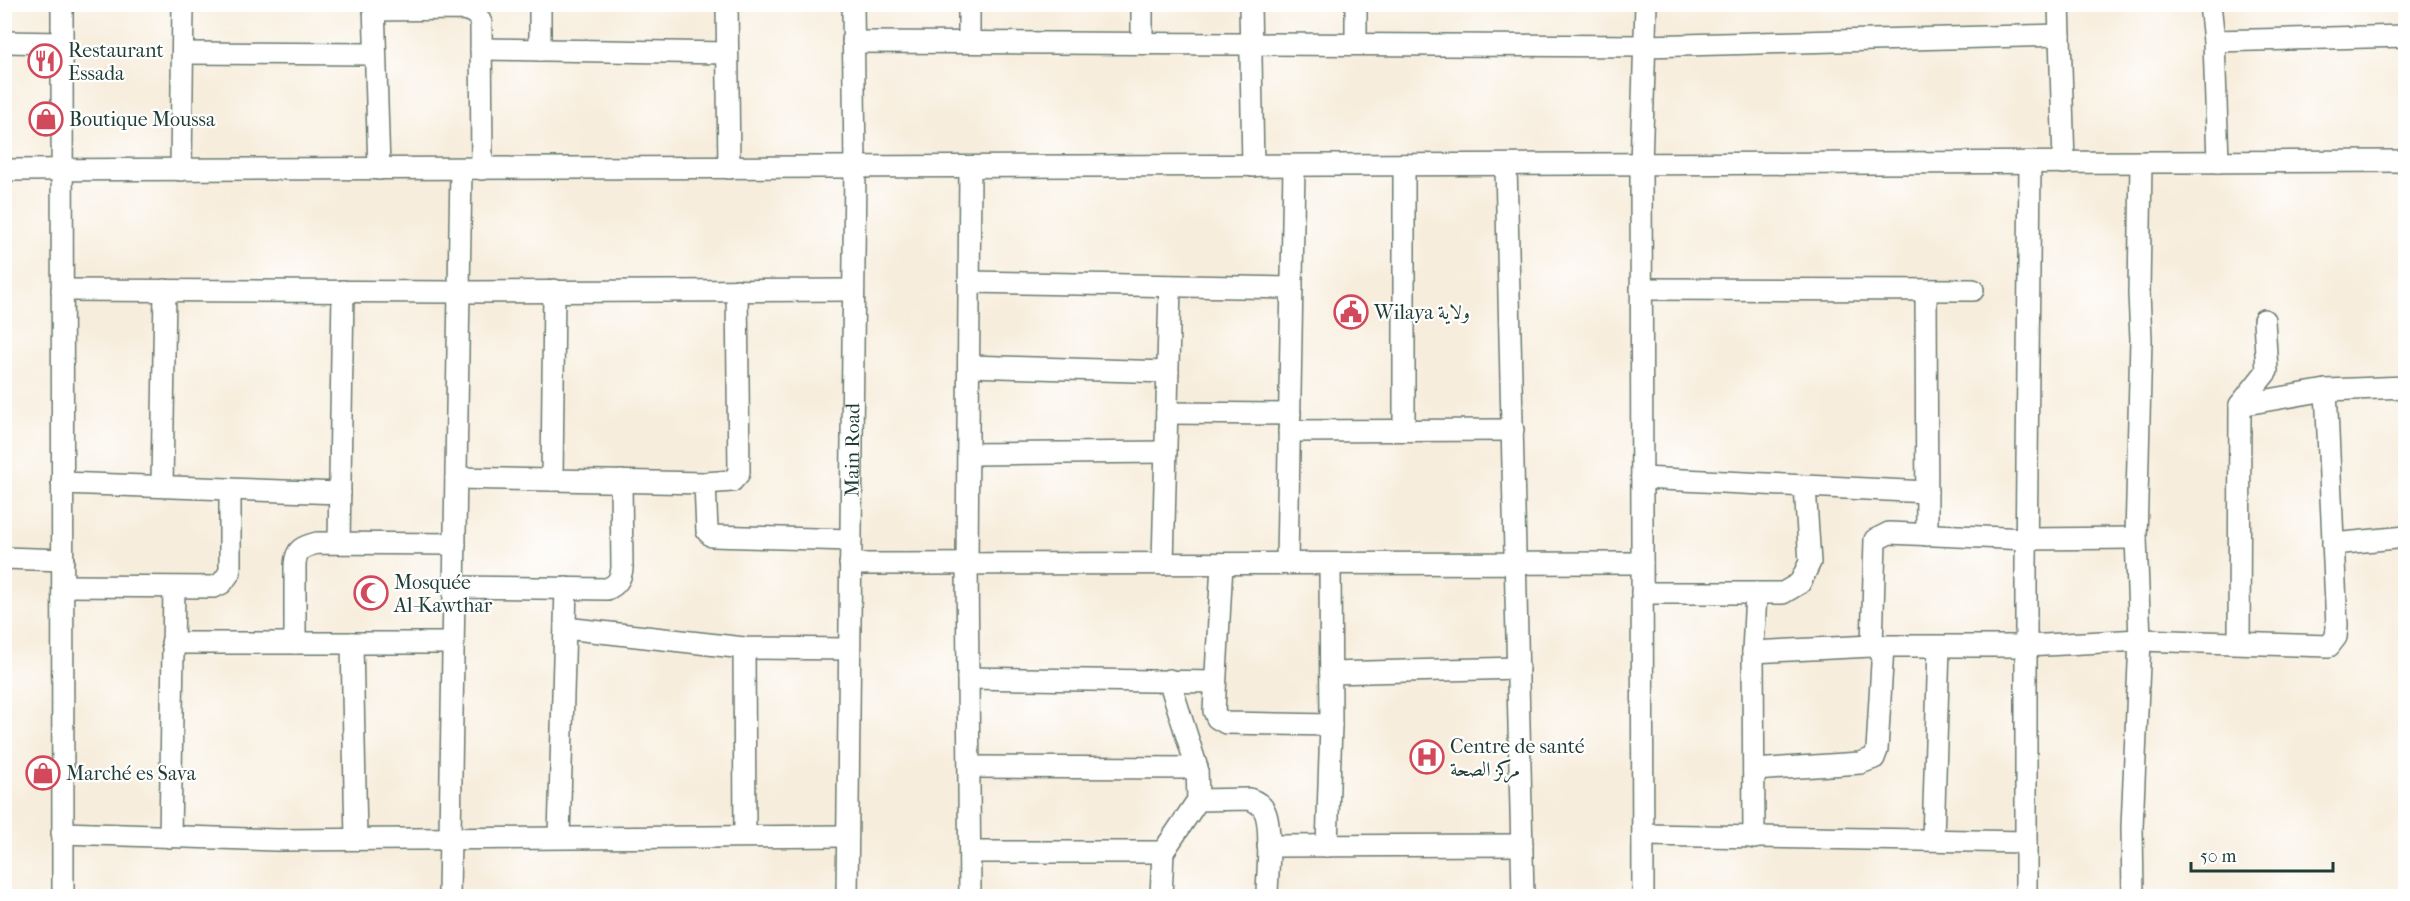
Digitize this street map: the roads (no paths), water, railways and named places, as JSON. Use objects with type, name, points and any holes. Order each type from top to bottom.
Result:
[{"type":"street","points":[[62,4],[63,897]]},
{"type":"street","points":[[181,170],[183,4]]},
{"type":"street","points":[[540,4],[540,50]]},
{"type":"street","points":[[727,4],[729,168]]},
{"type":"street","name":"Main Road","points":[[847,897],[855,167],[853,4]]},
{"type":"street","points":[[969,4],[969,42]]},
{"type":"street","points":[[1142,4],[1142,42]]},
{"type":"street","points":[[1250,4],[1252,166]]},
{"type":"street","points":[[1356,4],[1356,44]]},
{"type":"street","points":[[1643,897],[1641,165],[1646,4]]},
{"type":"street","points":[[2059,4],[2064,163]]},
{"type":"street","points":[[2210,4],[2214,41],[2218,162]]},
{"type":"street","points":[[379,169],[374,8],[471,10],[481,23],[481,49],[459,292],[449,897]]},
{"type":"street","points":[[853,42],[1645,46],[2060,35]]},
{"type":"street","points":[[2214,41],[2406,36]]},
{"type":"street","points":[[4,42],[62,42]]},
{"type":"street","points":[[481,49],[728,53]]},
{"type":"street","points":[[184,53],[374,54]]},
{"type":"street","points":[[4,170],[2406,162]]},
{"type":"street","points":[[2133,897],[2132,827],[2140,640],[2136,538],[2141,339],[2139,293],[2141,163]]},
{"type":"street","points":[[2026,897],[2030,164]]},
{"type":"street","points":[[1404,165],[1404,430]]},
{"type":"street","points":[[1506,165],[1523,897]]},
{"type":"street","points":[[1287,564],[1294,166]]},
{"type":"street","points":[[970,167],[967,564],[970,897]]},
{"type":"street","points":[[969,282],[1292,288]]},
{"type":"street","points":[[1163,564],[1170,286]]},
{"type":"street","points":[[1641,289],[1973,291]]},
{"type":"street","points":[[62,290],[459,292],[853,290]]},
{"type":"street","points":[[162,486],[165,290]]},
{"type":"street","points":[[552,480],[554,290]]},
{"type":"street","points":[[456,478],[705,483],[732,481],[739,472],[737,290]]},
{"type":"street","points":[[1926,290],[1927,535]]},
{"type":"street","points":[[339,543],[344,291]]},
{"type":"street","points":[[2239,642],[2240,405],[2267,371],[2264,320]]},
{"type":"street","points":[[969,366],[1168,372]]},
{"type":"street","points":[[2240,405],[2326,390],[2406,387]]},
{"type":"street","points":[[1753,652],[1877,646],[2026,646],[2140,640],[2239,642],[2322,648],[2329,646],[2336,637],[2337,626],[2326,390]]},
{"type":"street","points":[[1167,413],[1404,430],[1513,430]]},
{"type":"street","points":[[968,454],[1166,452]]},
{"type":"street","points":[[1642,478],[1927,492]]},
{"type":"street","points":[[454,587],[607,589],[615,586],[622,575],[621,481]]},
{"type":"street","points":[[62,483],[340,493]]},
{"type":"street","points":[[705,483],[707,531],[712,536],[850,540]]},
{"type":"street","points":[[1642,593],[1783,593],[1800,583],[1810,562],[1805,487]]},
{"type":"street","points":[[63,586],[214,588],[222,583],[230,572],[230,489]]},
{"type":"street","points":[[1754,770],[1860,763],[1874,758],[1877,750],[1875,540],[1889,533],[2027,539],[2136,538]]},
{"type":"street","points":[[2333,544],[2406,537]]},
{"type":"street","points":[[295,643],[296,554],[301,547],[317,543],[455,544]]},
{"type":"street","points":[[4,558],[63,560]]},
{"type":"street","points":[[850,564],[1642,563]]},
{"type":"street","points":[[1222,564],[1214,711],[1217,718],[1226,723],[1331,725]]},
{"type":"street","points":[[1328,846],[1331,725],[1330,564]]},
{"type":"street","points":[[170,837],[174,588]]},
{"type":"street","points":[[559,837],[566,588]]},
{"type":"street","points":[[1754,838],[1753,652],[1756,593]]},
{"type":"street","points":[[565,628],[744,648],[849,649]]},
{"type":"street","points":[[172,643],[453,643]]},
{"type":"street","points":[[352,643],[356,839]]},
{"type":"street","points":[[1933,839],[1939,647]]},
{"type":"street","points":[[744,648],[745,836]]},
{"type":"street","points":[[1331,673],[1518,668]]},
{"type":"street","points":[[968,678],[1215,682]]},
{"type":"street","points":[[1161,897],[1163,852],[1198,801],[1197,768],[1169,680]]},
{"type":"street","points":[[970,767],[1197,768]]},
{"type":"street","points":[[1198,801],[1249,799],[1257,802],[1264,809],[1269,821],[1267,897]]},
{"type":"street","points":[[62,833],[276,840],[847,836]]},
{"type":"street","points":[[1644,835],[2026,842]]},
{"type":"street","points":[[1268,846],[1522,845]]},
{"type":"street","points":[[971,852],[1163,852]]},
{"type":"place","name":"Restaurant Essada","points":[[45,61]]},
{"type":"place","name":"Boutique Moussa","points":[[46,119]]},
{"type":"place","name":"Wilaya ولاية","points":[[1351,312]]},
{"type":"place","name":"Mosquée Al-Kawthar","points":[[371,593]]},
{"type":"place","name":"Centre de santé مركز الصحة","points":[[1427,757]]},
{"type":"place","name":"Marché es Sava","points":[[43,773]]}]
